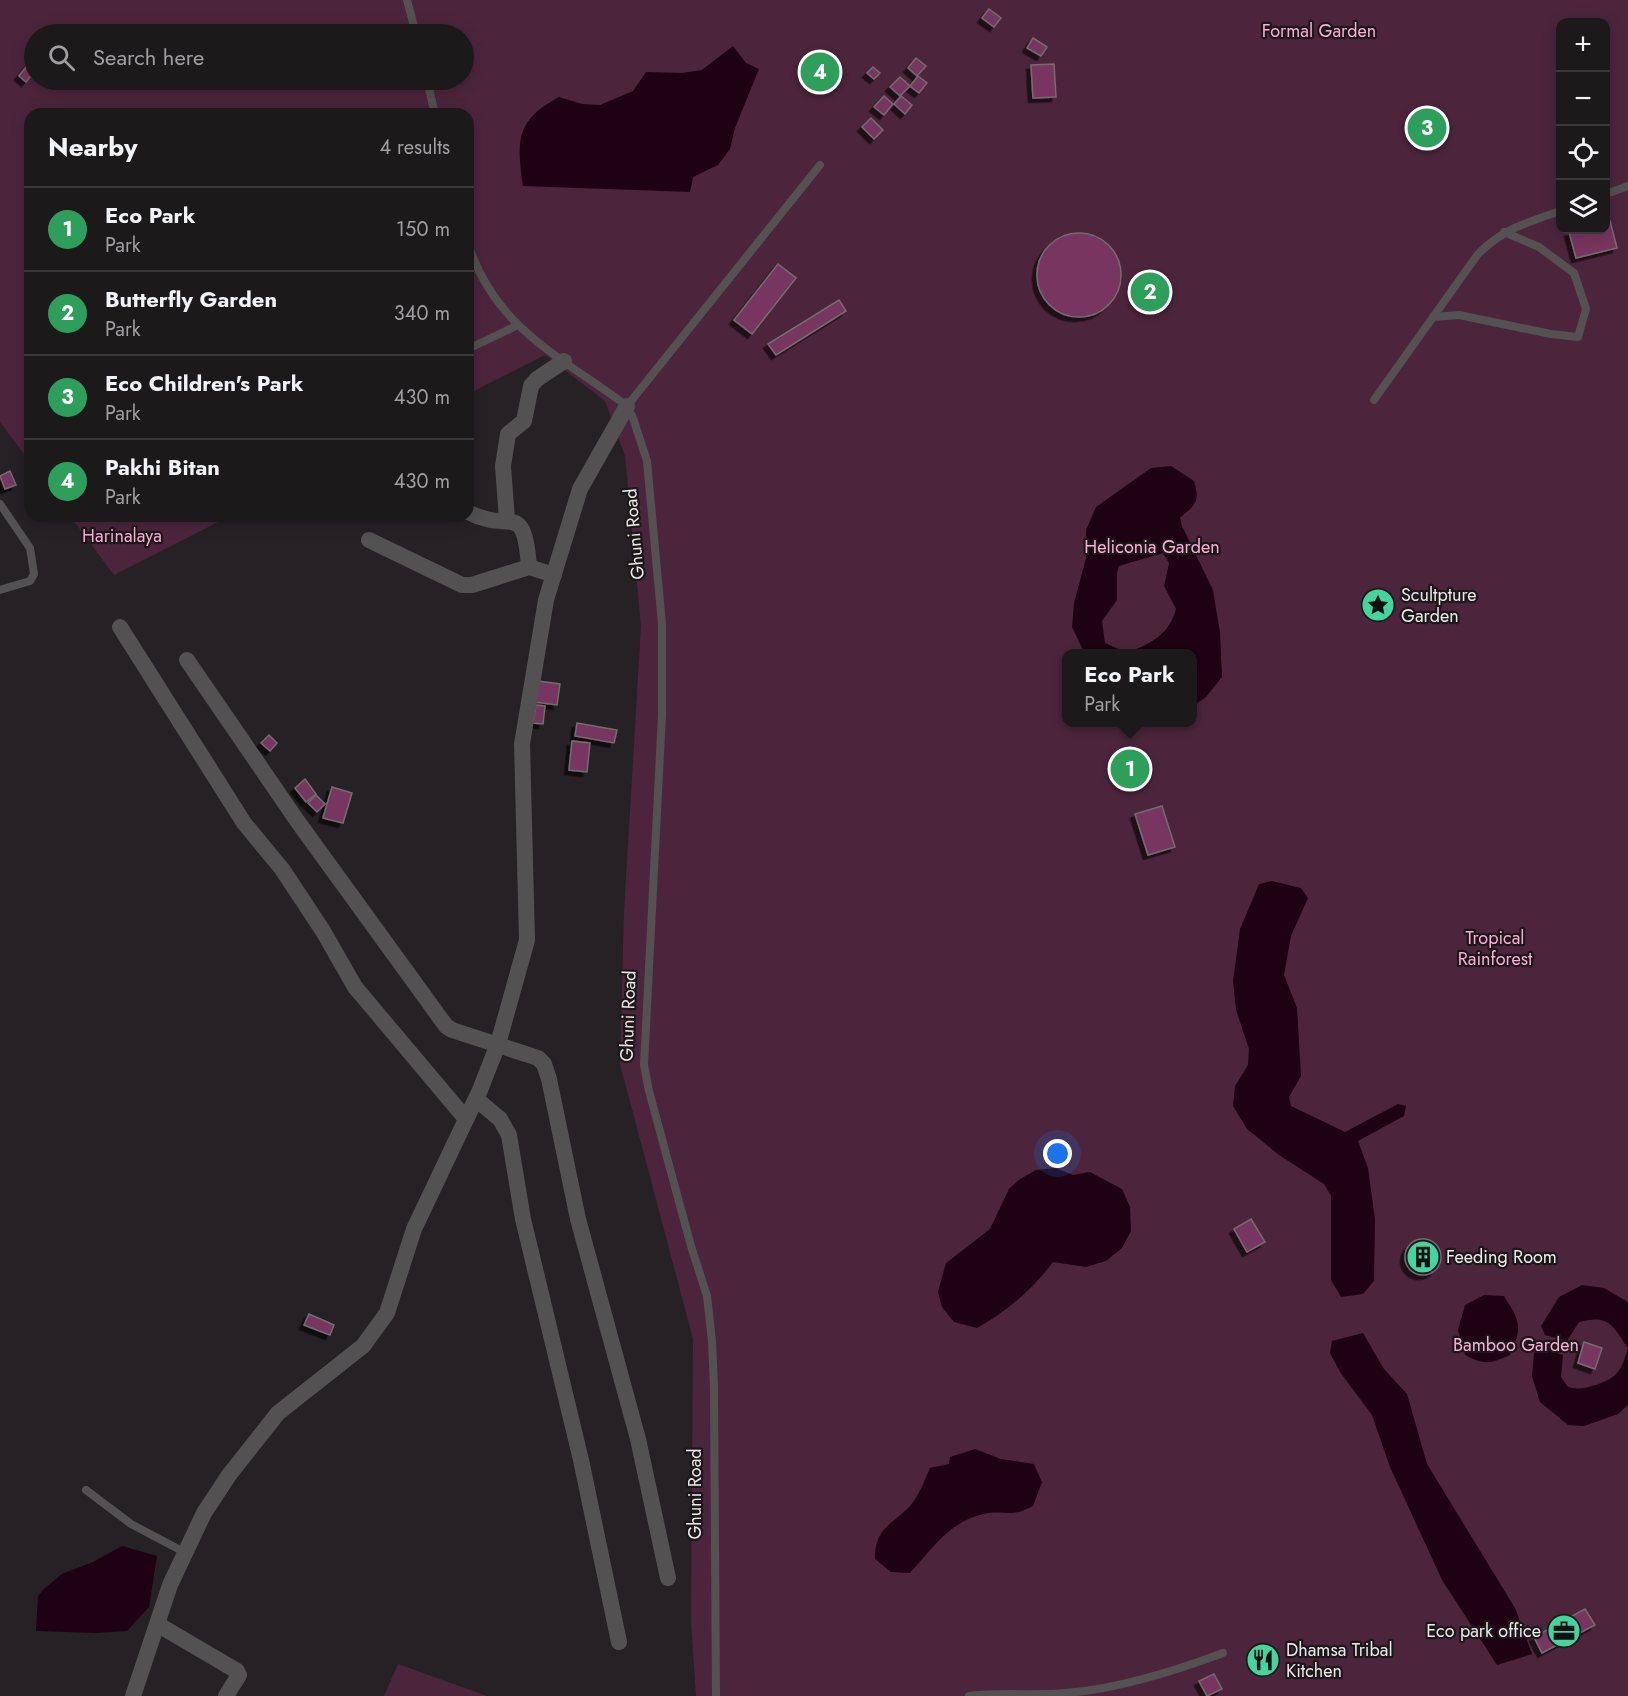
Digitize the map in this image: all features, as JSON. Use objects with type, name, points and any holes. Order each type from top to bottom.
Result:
[{"type":"street","points":[[507,520],[502,466],[508,434],[524,422],[531,386],[537,379],[564,361]]},
{"type":"street","points":[[133,1696],[170,1585],[184,1552],[204,1513],[228,1475],[278,1413],[363,1346],[387,1313],[414,1228],[478,1095],[497,1046],[527,940],[522,744],[546,600],[580,489],[627,406]]},
{"type":"street","points":[[474,515],[487,521],[507,520],[518,524],[524,530],[529,567]]},
{"type":"street","points":[[369,540],[462,585],[472,585],[529,567],[554,575]]},
{"type":"street","points":[[120,627],[244,824],[282,868],[323,931],[355,987],[466,1119]]},
{"type":"street","points":[[187,660],[298,822],[446,1026],[497,1046],[538,1058],[544,1064],[578,1219],[638,1439],[668,1578]]},
{"type":"street","points":[[478,1095],[500,1119],[508,1135],[523,1219],[581,1460],[619,1642]]},
{"type":"street","points":[[157,1624],[237,1671],[239,1674],[226,1696]]},
{"type":"lane","points":[[406,0],[413,24]]},
{"type":"lane","points":[[429,90],[434,108]]},
{"type":"lane","points":[[474,258],[485,284],[502,309],[518,325],[539,344],[627,406],[820,165]]},
{"type":"lane","points":[[1610,192],[1628,186]]},
{"type":"lane","points":[[1374,400],[1478,254],[1504,232],[1556,212]]},
{"type":"lane","points":[[1433,317],[1459,315],[1578,338],[1586,309],[1574,273],[1539,247],[1504,232]]},
{"type":"lane","points":[[474,346],[518,325]]},
{"type":"lane","name":"Ghuni Road","points":[[627,406],[647,461],[662,624],[662,716],[644,1065],[682,1213],[707,1296],[714,1388],[716,1696]]},
{"type":"lane","points":[[0,504],[30,548],[34,574],[30,581],[0,590]]},
{"type":"lane","points":[[86,1490],[131,1524],[184,1552]]},
{"type":"lane","points":[[969,1696],[1093,1690],[1192,1665],[1223,1653]]},
{"type":"green space","points":[[0,0],[1628,0],[1628,1696],[696,1696],[691,1620],[693,1339],[620,1064],[624,912],[641,626],[625,456],[605,401],[545,355],[474,391],[474,108],[24,108],[24,454],[0,422]]},
{"type":"green space","name":"Harinalaya","points":[[74,522],[218,522],[114,575]]},
{"type":"green space","points":[[398,1664],[487,1696],[384,1696]]},
{"type":"shaded area","points":[[733,46],[746,63],[759,69],[735,128],[730,149],[718,165],[693,177],[690,192],[523,186],[520,156],[522,133],[534,115],[545,106],[559,97],[582,104],[600,105],[633,91],[646,72],[682,73],[702,70]]},
{"type":"shaded area","points":[[1171,466],[1194,481],[1197,494],[1195,502],[1180,518],[1213,590],[1220,633],[1222,677],[1206,697],[1197,703],[1197,649],[1136,649],[1151,642],[1169,626],[1176,609],[1164,586],[1169,563],[1163,553],[1119,566],[1117,600],[1102,621],[1105,643],[1118,649],[1082,648],[1072,627],[1074,603],[1086,558],[1086,530],[1096,507],[1151,468]]},
{"type":"shaded area","points":[[1272,881],[1301,888],[1308,898],[1291,936],[1284,975],[1297,1008],[1301,1076],[1289,1097],[1291,1106],[1345,1132],[1398,1104],[1406,1106],[1404,1116],[1358,1141],[1368,1168],[1375,1219],[1374,1281],[1363,1294],[1341,1297],[1331,1280],[1331,1196],[1324,1184],[1279,1155],[1247,1129],[1233,1106],[1235,1086],[1248,1065],[1249,1049],[1236,1010],[1233,981],[1240,929],[1259,884]]},
{"type":"shaded area","points":[[1055,1168],[1073,1175],[1090,1172],[1122,1189],[1130,1207],[1131,1231],[1122,1248],[1106,1261],[1086,1267],[1053,1262],[1028,1291],[977,1328],[954,1322],[942,1307],[938,1292],[946,1263],[990,1229],[1009,1189],[1020,1179],[1036,1170]]},
{"type":"shaded area","points":[[1582,1285],[1604,1288],[1628,1302],[1628,1348],[1609,1323],[1597,1319],[1579,1322],[1567,1341],[1545,1335],[1541,1326],[1559,1297]]},
{"type":"shaded area","points":[[1484,1295],[1504,1296],[1518,1324],[1517,1337],[1510,1355],[1488,1362],[1465,1355],[1458,1330],[1465,1305]]},
{"type":"shaded area","points":[[1363,1333],[1384,1369],[1407,1394],[1427,1464],[1515,1608],[1532,1654],[1497,1665],[1442,1580],[1390,1467],[1372,1415],[1340,1372],[1330,1353],[1332,1341]]},
{"type":"shaded area","points":[[1628,1348],[1628,1405],[1618,1414],[1584,1426],[1568,1425],[1540,1402],[1532,1376],[1534,1353],[1544,1349],[1563,1355],[1561,1377],[1568,1387],[1585,1388],[1614,1376],[1621,1367]]},
{"type":"shaded area","points":[[975,1449],[1001,1459],[1034,1464],[1042,1482],[1033,1506],[1012,1513],[983,1514],[960,1523],[934,1546],[910,1573],[891,1572],[875,1559],[881,1533],[913,1502],[930,1468],[949,1464],[950,1457]]},
{"type":"shaded area","points":[[122,1546],[157,1556],[149,1607],[127,1631],[96,1633],[36,1631],[38,1596],[44,1589],[62,1574],[93,1562]]},
{"type":"building","points":[[989,9],[1001,18],[994,27],[982,18]]},
{"type":"building","points":[[1033,38],[1047,47],[1041,56],[1027,48]]},
{"type":"building","points":[[916,58],[926,66],[917,76],[908,68]]},
{"type":"building","points":[[1054,64],[1056,97],[1033,98],[1031,65]]},
{"type":"building","points":[[873,67],[880,73],[874,79],[867,73]]},
{"type":"building","points":[[24,70],[24,80],[19,76]]},
{"type":"building","points":[[918,76],[927,83],[919,93],[910,86]]},
{"type":"building","points":[[900,77],[910,86],[900,96],[890,87]]},
{"type":"building","points":[[884,96],[893,104],[884,115],[874,107]]},
{"type":"building","points":[[901,96],[912,105],[905,114],[894,104]]},
{"type":"building","points":[[871,118],[883,130],[874,139],[862,127]]},
{"type":"building","points":[[1610,221],[1617,248],[1576,258],[1570,234],[1610,234]]},
{"type":"building","points":[[1071,233],[1087,233],[1103,240],[1114,251],[1121,267],[1118,291],[1109,305],[1087,317],[1071,317],[1055,310],[1044,299],[1037,283],[1037,267],[1044,251],[1055,240]]},
{"type":"building","points":[[778,264],[796,278],[752,334],[734,320]]},
{"type":"building","points":[[839,300],[846,311],[776,355],[768,344]]},
{"type":"building","points":[[10,471],[16,485],[5,489],[0,476]]},
{"type":"building","points":[[538,681],[560,684],[557,705],[535,702]]},
{"type":"building","points":[[536,705],[545,706],[543,724],[533,723]]},
{"type":"building","points":[[577,723],[617,730],[614,743],[575,736]]},
{"type":"building","points":[[269,735],[277,743],[270,751],[261,743]]},
{"type":"building","points":[[572,741],[590,743],[587,772],[569,770]]},
{"type":"building","points":[[305,779],[316,794],[306,802],[295,788]]},
{"type":"building","points":[[332,787],[352,793],[343,823],[323,818]]},
{"type":"building","points":[[316,795],[325,804],[317,812],[308,803]]},
{"type":"building","points":[[1162,806],[1175,847],[1148,855],[1135,814]]},
{"type":"building","points":[[1251,1219],[1265,1242],[1247,1252],[1234,1229]]},
{"type":"building","name":"Feeding Room","points":[[1423,1239],[1435,1245],[1441,1257],[1435,1269],[1423,1275],[1411,1269],[1405,1257],[1411,1245]]},
{"type":"building","points":[[309,1314],[334,1325],[330,1335],[304,1325]]},
{"type":"building","points":[[1584,1342],[1602,1348],[1595,1369],[1578,1363]]},
{"type":"building","name":"Eco park office","points":[[1585,1609],[1595,1625],[1542,1653],[1534,1637]]},
{"type":"building","points":[[1214,1674],[1222,1689],[1207,1696],[1199,1681]]},
{"type":"place","name":"Pakhi Bitan","points":[[820,72]]},
{"type":"place","name":"Eco Children's Park","points":[[1427,128]]},
{"type":"place","name":"Butterfly Garden","points":[[1150,292]]},
{"type":"place","name":"Scultpture Garden","points":[[1378,605]]},
{"type":"place","name":"Eco Park","points":[[1130,769]]},
{"type":"place","name":"Feeding Room","points":[[1423,1257]]},
{"type":"place","name":"Eco park office","points":[[1564,1631]]},
{"type":"place","name":"Dhamsa Tribal Kitchen","points":[[1263,1660]]},
{"type":"park label","name":"Formal Garden","points":[[1319,31]]},
{"type":"park label","name":"Heliconia Garden","points":[[1152,547]]},
{"type":"park label","name":"Tropical Rainforest","points":[[1495,948]]},
{"type":"park label","name":"Bamboo Garden","points":[[1516,1345]]}]
